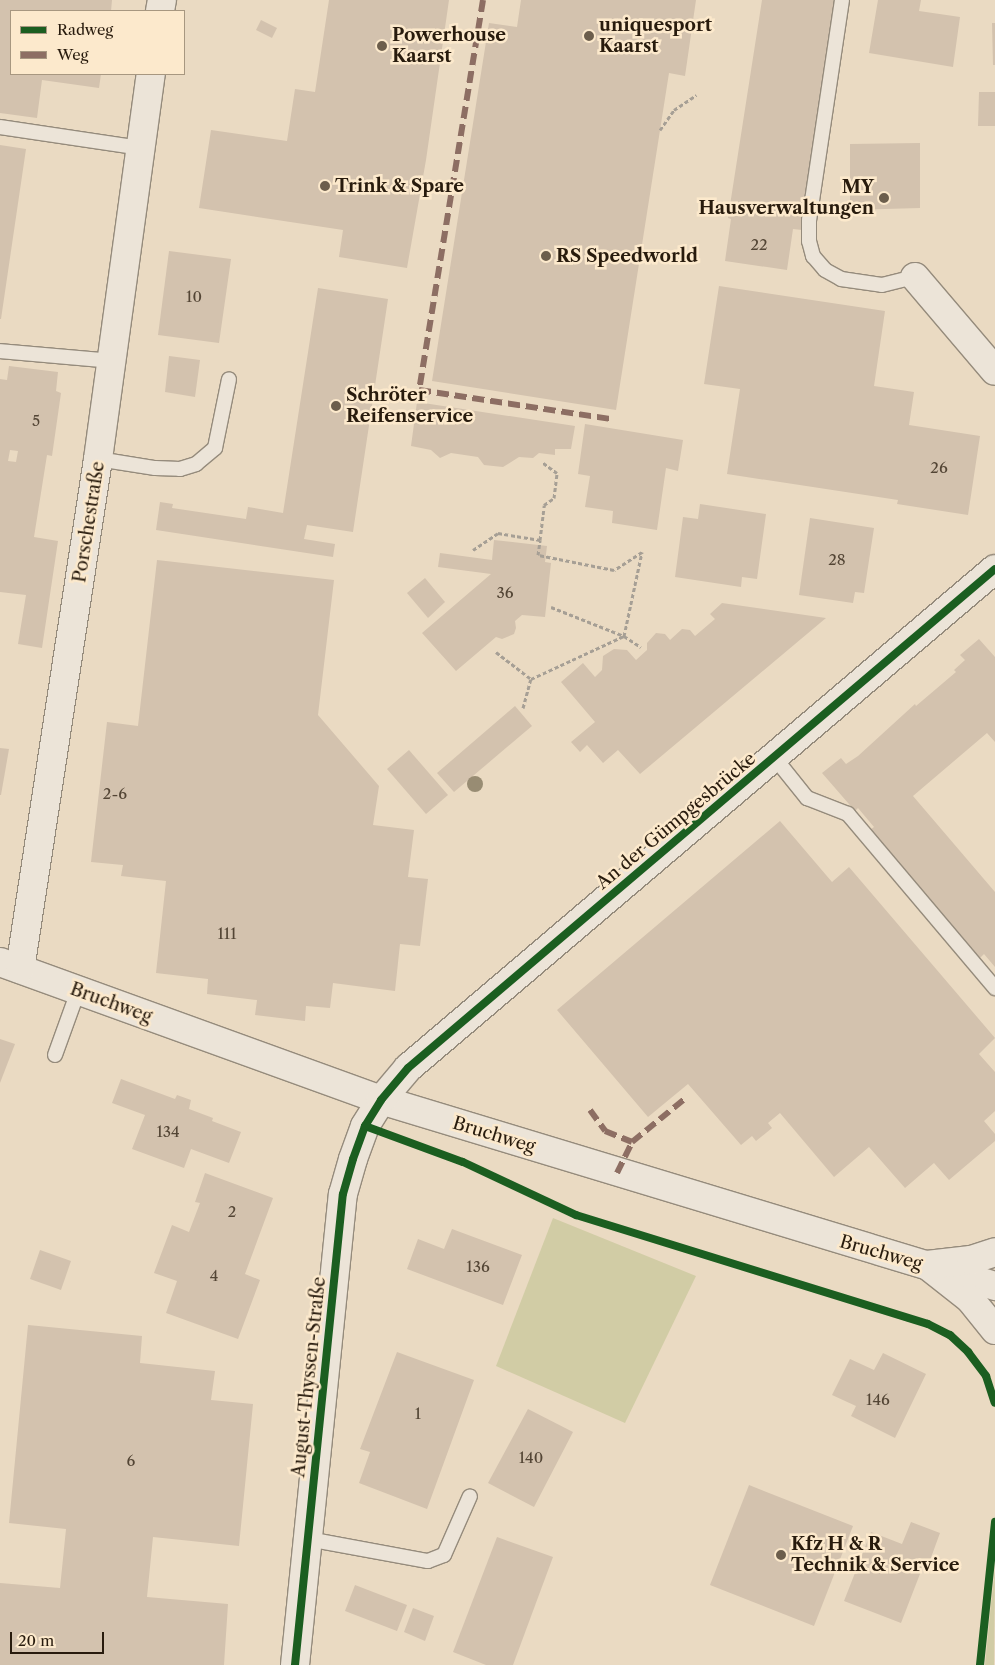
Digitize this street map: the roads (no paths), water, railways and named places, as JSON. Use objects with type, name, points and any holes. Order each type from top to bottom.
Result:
[{"type":"street","name":"Porschestraße","points":[[10,966],[98,459],[151,75]]},
{"type":"street","points":[[915,277],[995,370]]},
{"type":"street","name":"An der Gümpgesbrücke","points":[[381,1100],[408,1068],[774,757],[991,580]]},
{"type":"street","name":"Bruchweg","points":[[10,966],[381,1100],[995,1286]]},
{"type":"street","name":"August-Thyssen-Straße","points":[[295,1665],[343,1194],[352,1159],[365,1126],[381,1100]]},
{"type":"street","points":[[927,1265],[971,1260],[995,1252]]},
{"type":"street","points":[[927,1265],[970,1299],[995,1330]]},
{"type":"lane","points":[[842,0],[809,220],[809,241],[813,256],[825,270],[841,278],[882,286],[915,277]]},
{"type":"lane","points":[[0,127],[141,148]]},
{"type":"lane","points":[[0,351],[112,361]]},
{"type":"lane","points":[[98,459],[155,468],[180,469],[196,464],[215,448],[229,379]]},
{"type":"lane","points":[[774,757],[808,798],[848,814],[995,988]]},
{"type":"lane","points":[[55,1055],[78,991]]},
{"type":"lane","points":[[308,1539],[428,1561],[444,1555],[470,1496]]},
{"type":"place","name":"uniquesport Kaarst","points":[[589,36]]},
{"type":"place","name":"Powerhouse Kaarst","points":[[382,46]]},
{"type":"place","name":"Trink & Spare","points":[[325,186]]},
{"type":"place","name":"MY Hausverwaltungen","points":[[884,198]]},
{"type":"place","name":"RS Speedworld","points":[[546,256]]},
{"type":"place","name":"Schröter Reifenservice","points":[[336,406]]},
{"type":"place","name":"Kfz H & R Technik & Service","points":[[781,1555]]}]
